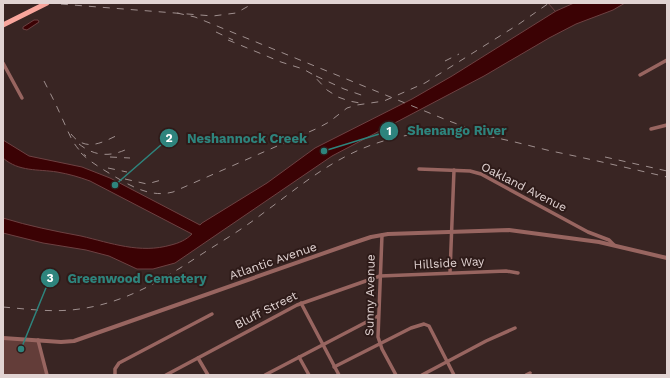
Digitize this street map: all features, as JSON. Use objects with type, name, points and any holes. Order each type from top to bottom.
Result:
[{"type":"main road","points":[[3,25],[47,3]]},
{"type":"street","points":[[640,74],[667,60]]},
{"type":"street","points":[[3,63],[22,98]]},
{"type":"street","points":[[651,129],[667,125]]},
{"type":"street","name":"Oakland Avenue","points":[[419,169],[470,171],[481,174],[588,232],[609,240],[614,245]]},
{"type":"street","points":[[450,273],[454,170]]},
{"type":"street","name":"Atlantic Avenue","points":[[3,338],[61,342],[80,339],[350,244],[382,235],[509,230],[532,232],[614,245],[667,258]]},
{"type":"street","name":"Sunny Avenue","points":[[382,235],[378,337],[396,375]]},
{"type":"street","name":"Hillside Way","points":[[380,276],[506,271],[518,273]]},
{"type":"street","name":"Bluff Street","points":[[166,375],[301,303],[380,276]]},
{"type":"street","points":[[301,303],[339,375]]},
{"type":"street","points":[[115,375],[116,367],[122,362],[212,314]]},
{"type":"street","points":[[265,375],[378,316]]},
{"type":"street","points":[[334,367],[411,328],[426,324],[429,326],[454,375]]},
{"type":"street","points":[[422,375],[486,341],[515,328]]},
{"type":"street","points":[[38,340],[47,375]]},
{"type":"street","points":[[299,357],[309,375]]},
{"type":"street","points":[[198,358],[208,375]]},
{"type":"shaded area","points":[[574,3],[625,3],[613,10],[576,24],[549,38],[484,76],[332,156],[175,263],[153,269],[137,269],[109,256],[86,250],[43,243],[3,233],[3,218],[42,228],[137,248],[171,245],[182,241],[192,234],[90,181],[61,173],[16,166],[3,158],[3,140],[29,156],[82,167],[110,178],[200,225],[267,183],[315,148],[412,99],[452,76],[556,11]]},
{"type":"shaded area","points":[[34,20],[38,20],[39,22],[27,30],[23,29],[23,27]]},
{"type":"shaded area","points":[[3,338],[38,340],[47,375],[3,375]]},
{"type":"waterway","points":[[548,3],[555,11]]},
{"type":"railway","points":[[47,3],[213,16],[236,13],[254,3]]},
{"type":"railway","points":[[81,153],[119,179],[141,190],[156,193],[173,192],[318,128],[329,122],[347,108],[384,101],[425,83],[519,24],[549,3]]},
{"type":"railway","points":[[177,13],[195,17],[471,129]]},
{"type":"railway","points":[[216,32],[233,40]]},
{"type":"railway","points":[[228,40],[281,62],[303,69],[312,74],[327,90],[338,97],[360,103]]},
{"type":"railway","points":[[445,61],[459,54]]},
{"type":"railway","points":[[316,76],[344,89],[364,96]]},
{"type":"railway","points":[[44,81],[71,138],[77,148],[86,156]]},
{"type":"railway","points":[[3,307],[63,311],[108,303],[142,290],[234,234],[330,165],[366,147],[409,135],[446,132],[481,135],[667,177]]},
{"type":"railway","points":[[71,134],[77,140],[89,144],[101,143],[120,134]]},
{"type":"railway","points":[[79,144],[90,151],[102,154],[113,154],[125,150]]},
{"type":"railway","points":[[110,157],[130,158]]},
{"type":"railway","points":[[605,157],[667,171]]},
{"type":"railway","points":[[108,168],[127,172]]},
{"type":"railway","points":[[125,179],[147,184],[165,179]]},
{"type":"place","name":"Shenango River","points":[[324,151]]},
{"type":"place","name":"Neshannock Creek","points":[[115,185]]},
{"type":"place","name":"Greenwood Cemetery","points":[[21,349]]}]
